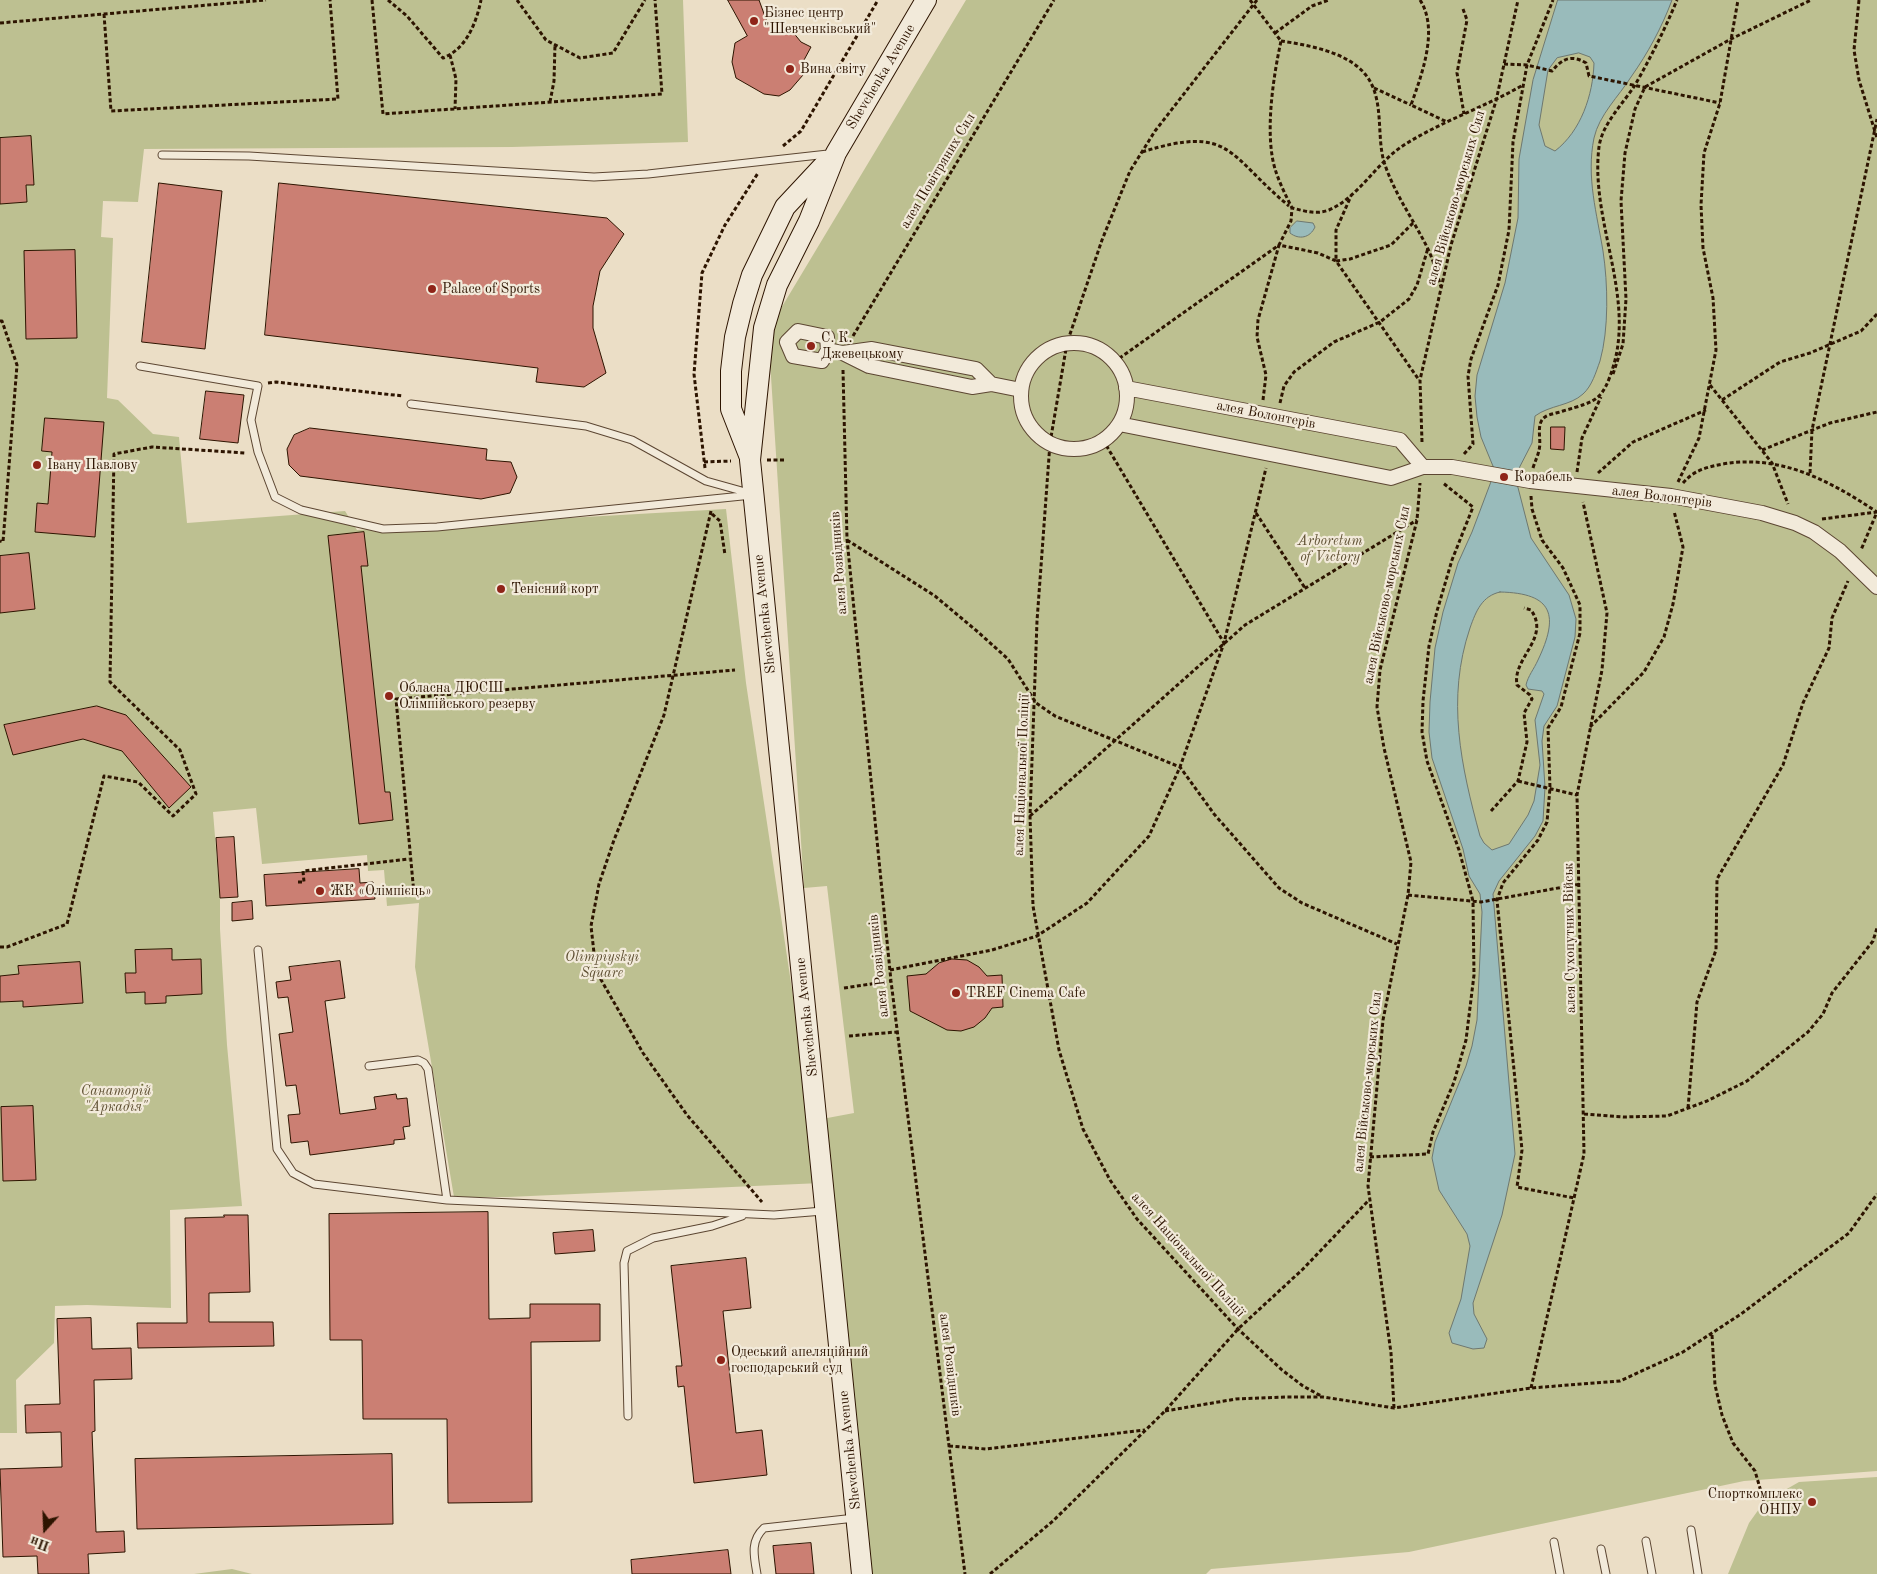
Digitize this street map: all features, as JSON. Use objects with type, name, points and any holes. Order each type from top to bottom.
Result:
[{"type":"main road","name":"Shevchenka Avenue","points":[[862,1574],[750,460],[764,328],[778,285],[808,221],[836,153],[926,0]]},
{"type":"main road","name":"Shevchenka Avenue","points":[[750,460],[731,409],[732,363],[735,337],[743,304],[752,275],[785,207],[836,153]]},
{"type":"street","points":[[798,331],[827,337],[828,350],[822,361],[793,356],[781,341],[798,331]]},
{"type":"street","points":[[1067,343],[1093,346],[1114,362],[1122,374],[1126,388],[1124,413],[1119,424],[1102,440],[1086,447],[1067,448],[1050,443],[1037,434],[1027,421],[1021,406],[1021,390],[1024,376],[1031,364],[1041,354],[1053,346],[1067,343]]},
{"type":"street","points":[[828,350],[843,353],[869,366],[972,387],[991,384],[1021,390]]},
{"type":"street","name":"алея Волонтерів","points":[[1126,388],[1400,440],[1423,467]]},
{"type":"street","name":"алея Волонтерів","points":[[1119,424],[1391,478],[1423,467],[1452,467],[1580,488],[1671,496],[1715,503],[1795,523],[1820,537],[1877,587]]},
{"type":"lane","points":[[162,155],[249,156],[594,177],[648,174],[836,153]]},
{"type":"lane","points":[[140,366],[258,386],[251,420],[258,452],[275,497],[301,510],[383,529],[437,527],[753,494]]},
{"type":"lane","points":[[411,404],[586,426],[632,440],[706,481],[753,494]]},
{"type":"lane","points":[[258,950],[277,1149],[293,1173],[314,1184],[447,1200],[774,1215],[826,1211]]},
{"type":"lane","points":[[369,1066],[418,1060],[424,1063],[428,1069],[447,1200]]},
{"type":"lane","points":[[628,1416],[624,1263],[627,1251],[653,1238],[712,1226],[746,1214]]},
{"type":"lane","points":[[757,1574],[753,1548],[756,1535],[764,1528],[856,1518]]},
{"type":"lane","points":[[1691,1530],[1698,1574]]},
{"type":"lane","points":[[1646,1540],[1652,1574]]},
{"type":"lane","points":[[1554,1542],[1560,1574]]},
{"type":"lane","points":[[1601,1549],[1606,1574]]},
{"type":"path","points":[[0,23],[266,0]]},
{"type":"path","points":[[104,14],[112,111],[338,99],[330,0]]},
{"type":"path","points":[[372,0],[383,114],[662,94],[655,0]]},
{"type":"path","points":[[388,0],[407,16],[443,58],[456,53],[468,35],[481,0]]},
{"type":"path","points":[[517,0],[546,40],[580,58],[613,53],[645,0]]},
{"type":"path","name":"алея Повітряних Сил","points":[[843,353],[1054,0]]},
{"type":"path","points":[[1250,0],[1281,41],[1300,44],[1345,59],[1365,73],[1374,88],[1384,160],[1397,194],[1428,248],[1441,288]]},
{"type":"path","name":"алея Національної Поліції","points":[[1257,0],[1155,131],[1130,171],[1102,240],[1067,343],[1050,443],[1037,622],[1036,703],[1030,816],[1033,906],[1059,1050],[1083,1129],[1110,1180],[1137,1219],[1238,1329],[1282,1370],[1303,1386],[1323,1397]]},
{"type":"path","points":[[1275,33],[1312,6],[1329,0]]},
{"type":"path","points":[[1411,105],[1430,37],[1428,17],[1420,0]]},
{"type":"path","name":"алея Військово-морських Сил","points":[[1394,1408],[1392,1353],[1368,1186],[1383,1020],[1408,895],[1411,862],[1384,748],[1377,707],[1380,670],[1417,520],[1423,467],[1420,380],[1452,245],[1496,101],[1518,0]]},
{"type":"path","points":[[1452,467],[1473,444],[1468,376],[1471,359],[1498,285],[1509,230],[1514,142],[1527,65],[1553,0]]},
{"type":"path","points":[[1608,383],[1615,362],[1618,330],[1617,298],[1602,217],[1598,169],[1600,145],[1604,130],[1634,85],[1666,26],[1677,0]]},
{"type":"path","points":[[1590,727],[1644,672],[1664,637],[1673,604],[1683,547],[1671,496],[1699,438],[1706,410],[1716,350],[1713,298],[1703,248],[1701,205],[1704,153],[1720,103],[1738,0]]},
{"type":"path","points":[[1608,383],[1617,365],[1623,344],[1625,308],[1621,201],[1624,153],[1635,109],[1645,87],[1731,40],[1811,0]]},
{"type":"path","points":[[1859,0],[1854,50],[1859,80],[1877,138]]},
{"type":"path","points":[[1463,9],[1467,20],[1457,73],[1464,114]]},
{"type":"path","points":[[1261,414],[1266,375],[1256,337],[1258,320],[1279,245],[1291,221],[1292,208],[1275,172],[1270,146],[1277,58],[1281,41]]},
{"type":"path","points":[[550,102],[554,81],[554,44]]},
{"type":"path","points":[[450,55],[456,79],[456,109]]},
{"type":"path","points":[[1504,64],[1527,65],[1552,71],[1559,63],[1572,57],[1578,58],[1586,62],[1589,76],[1720,103]]},
{"type":"path","points":[[1142,152],[1185,141],[1208,140],[1229,150],[1244,161],[1262,183],[1292,208],[1317,214],[1330,209],[1351,196],[1384,160],[1405,145],[1447,122],[1496,101],[1524,85]]},
{"type":"path","points":[[1374,88],[1447,122]]},
{"type":"path","points":[[1810,473],[1812,430],[1877,119]]},
{"type":"path","points":[[1336,261],[1336,230],[1351,196]]},
{"type":"path","points":[[1336,261],[1350,259],[1392,245],[1412,223]]},
{"type":"path","points":[[1114,362],[1279,245],[1318,253],[1336,261],[1420,380]]},
{"type":"path","points":[[1722,400],[1780,362],[1861,331],[1877,314]]},
{"type":"path","points":[[0,321],[2,321],[17,365],[3,542],[0,541]]},
{"type":"path","name":"алея Розвідників","points":[[843,353],[847,539],[896,1032],[965,1574]]},
{"type":"path","points":[[258,386],[276,382],[402,395],[411,404]]},
{"type":"path","name":"алея Сухопутних Військ","points":[[1531,1388],[1584,1154],[1577,795],[1602,670],[1607,613],[1580,488],[1577,461],[1582,438],[1608,383]]},
{"type":"path","points":[[1710,385],[1772,463],[1795,523],[1877,511]]},
{"type":"path","points":[[1536,456],[1540,448],[1540,425],[1545,417],[1594,402],[1602,394]]},
{"type":"path","points":[[1580,488],[1633,442],[1706,410]]},
{"type":"path","points":[[1762,450],[1812,430],[1877,412]]},
{"type":"path","points":[[1102,440],[1224,643]]},
{"type":"path","points":[[0,947],[68,924],[104,776],[138,782],[173,816],[196,794],[180,750],[110,682],[114,454],[152,447],[250,454],[258,452]]},
{"type":"path","points":[[1671,496],[1688,478],[1702,468],[1737,462],[1772,463],[1810,473],[1843,489],[1877,511]]},
{"type":"path","points":[[1370,1157],[1428,1154],[1433,1132],[1454,1082],[1466,1040],[1474,975],[1473,901],[1459,850],[1427,761],[1422,732],[1429,646],[1452,560],[1473,507],[1423,467]]},
{"type":"path","points":[[1530,481],[1532,509],[1542,540],[1563,568],[1580,605],[1580,632],[1561,707],[1548,728],[1547,822],[1538,840],[1502,883],[1497,900],[1522,1150],[1517,1186],[1574,1198]]},
{"type":"path","points":[[709,499],[712,514],[664,715],[614,840],[599,884],[591,926],[596,971],[643,1053],[688,1116],[774,1215]]},
{"type":"path","points":[[1688,1108],[1697,1002],[1716,950],[1717,878],[1783,764],[1803,703],[1829,648],[1832,618],[1877,511]]},
{"type":"path","points":[[1255,512],[1305,588]]},
{"type":"path","points":[[712,514],[720,521],[725,555]]},
{"type":"path","points":[[1030,816],[1245,625],[1417,520]]},
{"type":"path","points":[[847,539],[935,596],[978,632],[1008,659],[1036,703],[1055,716],[1180,767],[1214,814],[1279,888],[1302,903],[1397,944]]},
{"type":"path","points":[[1491,811],[1518,781],[1527,742],[1524,713],[1532,699],[1530,695],[1517,685],[1516,678],[1532,645],[1538,625],[1531,610],[1524,608]]},
{"type":"path","points":[[890,970],[992,950],[1037,936],[1087,903],[1149,836],[1180,767],[1224,643]]},
{"type":"path","points":[[414,894],[409,859],[396,699],[734,670]]},
{"type":"path","points":[[1518,781],[1577,795]]},
{"type":"path","points":[[298,882],[304,882],[303,871],[409,859]]},
{"type":"path","points":[[1408,895],[1481,902],[1580,884]]},
{"type":"path","points":[[1584,1114],[1623,1117],[1667,1116],[1747,1081],[1808,1032],[1824,1014],[1832,993],[1873,941],[1877,928]]},
{"type":"path","points":[[844,988],[891,980]]},
{"type":"path","points":[[849,1036],[896,1032]]},
{"type":"path","points":[[1165,1411],[1236,1399],[1323,1397],[1394,1408],[1531,1388],[1620,1381],[1683,1352],[1712,1334],[1849,1233],[1877,1194]]},
{"type":"path","points":[[990,1574],[1053,1521],[1165,1411],[1238,1329],[1303,1269],[1370,1200]]},
{"type":"path","points":[[1712,1334],[1715,1384],[1722,1415],[1733,1442],[1755,1472],[1764,1502]]},
{"type":"path","points":[[949,1446],[986,1449],[1145,1430]]},
{"type":"green space","points":[[0,0],[683,0],[688,142],[512,147],[144,149],[138,202],[103,201],[101,237],[113,238],[107,398],[118,400],[153,434],[179,437],[187,523],[345,511],[357,530],[726,509],[746,683],[821,1183],[508,1197],[454,1197],[415,967],[419,903],[387,906],[384,870],[368,871],[367,855],[262,864],[256,808],[213,812],[220,898],[227,1045],[242,1206],[170,1210],[171,1308],[87,1305],[55,1306],[54,1343],[16,1380],[17,1433],[0,1433]]},
{"type":"green space","name":"Arboretum of Victory","points":[[966,0],[1877,0],[1877,1471],[1744,1481],[1409,1552],[1211,1569],[1206,1574],[865,1574],[822,1119],[854,1113],[827,886],[804,888],[768,330]]},
{"type":"green space","name":"Спорткомплекс ОНПУ","points":[[1877,1477],[1877,1574],[1728,1574],[1749,1523],[1764,1502],[1799,1482]]},
{"type":"green space","points":[[232,1569],[252,1574],[194,1574]]},
{"type":"water","points":[[1558,0],[1672,0],[1649,49],[1600,121],[1594,138],[1591,167],[1592,181],[1603,251],[1607,292],[1605,335],[1600,361],[1591,383],[1583,394],[1572,401],[1535,416],[1532,443],[1515,476],[1531,538],[1569,595],[1576,619],[1575,637],[1557,706],[1544,726],[1542,741],[1545,787],[1543,821],[1535,836],[1499,881],[1493,894],[1515,1154],[1502,1215],[1473,1303],[1474,1314],[1487,1339],[1484,1348],[1473,1349],[1452,1343],[1449,1333],[1461,1299],[1470,1246],[1467,1234],[1439,1190],[1432,1158],[1435,1142],[1466,1066],[1472,1046],[1477,1020],[1482,912],[1480,894],[1469,876],[1463,849],[1432,758],[1429,732],[1430,702],[1435,648],[1443,612],[1458,563],[1495,471],[1481,437],[1477,417],[1475,396],[1477,375],[1505,283],[1518,218],[1519,159],[1533,80]],"holes":[[[1579,53],[1590,57],[1594,63],[1588,100],[1579,123],[1564,143],[1555,151],[1545,146],[1539,125],[1548,70],[1557,58]],[[1500,592],[1518,593],[1541,602],[1547,610],[1549,631],[1526,685],[1528,689],[1542,691],[1544,694],[1535,720],[1540,765],[1534,801],[1528,815],[1509,844],[1492,850],[1484,843],[1480,836],[1473,810],[1462,758],[1458,707],[1463,654],[1472,622],[1480,605],[1489,597]]]},
{"type":"water","points":[[1297,221],[1313,223],[1315,227],[1307,236],[1297,237],[1290,233],[1290,228]]},
{"type":"building","points":[[728,0],[759,0],[767,22],[792,31],[801,42],[811,47],[804,60],[803,75],[790,90],[779,96],[764,94],[736,78],[732,62],[735,43],[747,36]]},
{"type":"building","points":[[31,136],[34,185],[26,185],[27,202],[0,204],[0,138]]},
{"type":"building","points":[[159,183],[222,191],[205,349],[142,342]]},
{"type":"building","name":"Palace of Sports","points":[[279,183],[607,218],[624,234],[600,271],[593,306],[593,328],[606,373],[584,387],[536,382],[538,368],[265,335]]},
{"type":"building","points":[[75,250],[77,338],[26,339],[24,251]]},
{"type":"building","points":[[206,391],[244,395],[238,443],[200,439]]},
{"type":"building","points":[[45,418],[104,422],[95,537],[35,532],[37,503],[48,504],[52,452],[42,451]]},
{"type":"building","points":[[1551,427],[1565,427],[1564,450],[1551,449]]},
{"type":"building","points":[[310,428],[487,449],[486,460],[511,462],[517,477],[510,493],[481,499],[300,476],[289,465],[287,449],[294,435]]},
{"type":"building","points":[[364,532],[368,566],[361,566],[385,792],[390,792],[393,820],[359,824],[328,536]]},
{"type":"building","points":[[29,553],[35,609],[0,613],[0,556]]},
{"type":"building","points":[[97,706],[126,715],[191,787],[169,808],[122,751],[83,739],[13,755],[4,725]]},
{"type":"building","points":[[234,837],[238,897],[220,898],[216,838]]},
{"type":"building","name":"ЖК «Олімпієць»","points":[[359,869],[360,883],[373,882],[375,899],[266,906],[264,875]]},
{"type":"building","points":[[252,901],[253,919],[232,921],[232,903]]},
{"type":"building","points":[[172,949],[172,960],[201,959],[202,994],[166,996],[166,1003],[145,1004],[145,992],[126,993],[125,973],[136,973],[135,950]]},
{"type":"building","name":"TREF Cinema Cafe","points":[[952,959],[967,960],[979,967],[987,976],[1002,975],[1003,1007],[992,1008],[985,1018],[974,1027],[961,1031],[947,1030],[910,1011],[907,976],[926,974],[939,963]]},
{"type":"building","points":[[340,961],[345,998],[325,1001],[340,1114],[376,1109],[374,1097],[396,1094],[397,1099],[407,1098],[410,1126],[403,1127],[405,1139],[394,1140],[394,1144],[310,1155],[308,1141],[291,1143],[288,1115],[300,1114],[296,1085],[286,1086],[279,1034],[293,1032],[288,997],[278,998],[276,982],[291,980],[289,967]]},
{"type":"building","points":[[80,962],[83,1003],[23,1007],[23,1001],[0,1002],[0,976],[19,974],[18,966]]},
{"type":"building","points":[[33,1106],[36,1180],[3,1181],[1,1107]]},
{"type":"building","points":[[488,1212],[489,1319],[530,1318],[530,1304],[600,1304],[600,1341],[531,1342],[532,1502],[448,1503],[447,1419],[363,1419],[362,1340],[330,1340],[329,1214]]},
{"type":"building","points":[[224,1215],[248,1215],[250,1292],[209,1293],[209,1322],[273,1322],[274,1346],[138,1348],[137,1323],[187,1323],[185,1218],[224,1217]]},
{"type":"building","points":[[593,1230],[595,1251],[555,1254],[553,1233]]},
{"type":"building","points":[[746,1258],[751,1308],[723,1311],[736,1433],[762,1430],[767,1475],[694,1483],[684,1386],[678,1387],[676,1366],[682,1366],[671,1266]]},
{"type":"building","points":[[91,1318],[92,1349],[131,1348],[132,1379],[94,1380],[95,1431],[92,1432],[96,1532],[124,1531],[125,1552],[88,1554],[89,1574],[38,1574],[37,1556],[3,1557],[0,1469],[62,1467],[61,1432],[26,1433],[25,1405],[60,1404],[57,1319]]},
{"type":"building","points":[[392,1454],[393,1524],[137,1529],[135,1459]]},
{"type":"building","points":[[811,1543],[814,1574],[776,1574],[773,1546]]},
{"type":"building","points":[[728,1550],[731,1574],[632,1574],[631,1560]]},
{"type":"place","name":"Бізнес центр \"Шевченківський\"","points":[[754,21]]},
{"type":"place","name":"Вина світу","points":[[790,69]]},
{"type":"place","name":"Palace of Sports","points":[[432,289]]},
{"type":"place","name":"С. К. Джевецькому","points":[[811,346]]},
{"type":"place","name":"Івану Павлову","points":[[37,465]]},
{"type":"place","name":"Корабель","points":[[1504,477]]},
{"type":"place","name":"Тенісний корт","points":[[501,589]]},
{"type":"place","name":"Обласна ДЮСШ Олімпійського резерву","points":[[389,696]]},
{"type":"place","name":"ЖК «Олімпієць»","points":[[320,891]]},
{"type":"place","name":"TREF Cinema Cafe","points":[[956,993]]},
{"type":"place","name":"Одеський апеляційний господарський суд","points":[[721,1360]]},
{"type":"place","name":"Спорткомплекс ОНПУ","points":[[1812,1502]]},
{"type":"park label","name":"Olimpiyskyi Square","points":[[602,966]]},
{"type":"park label","name":"Санаторій \"Аркадія\"","points":[[116,1100]]}]
